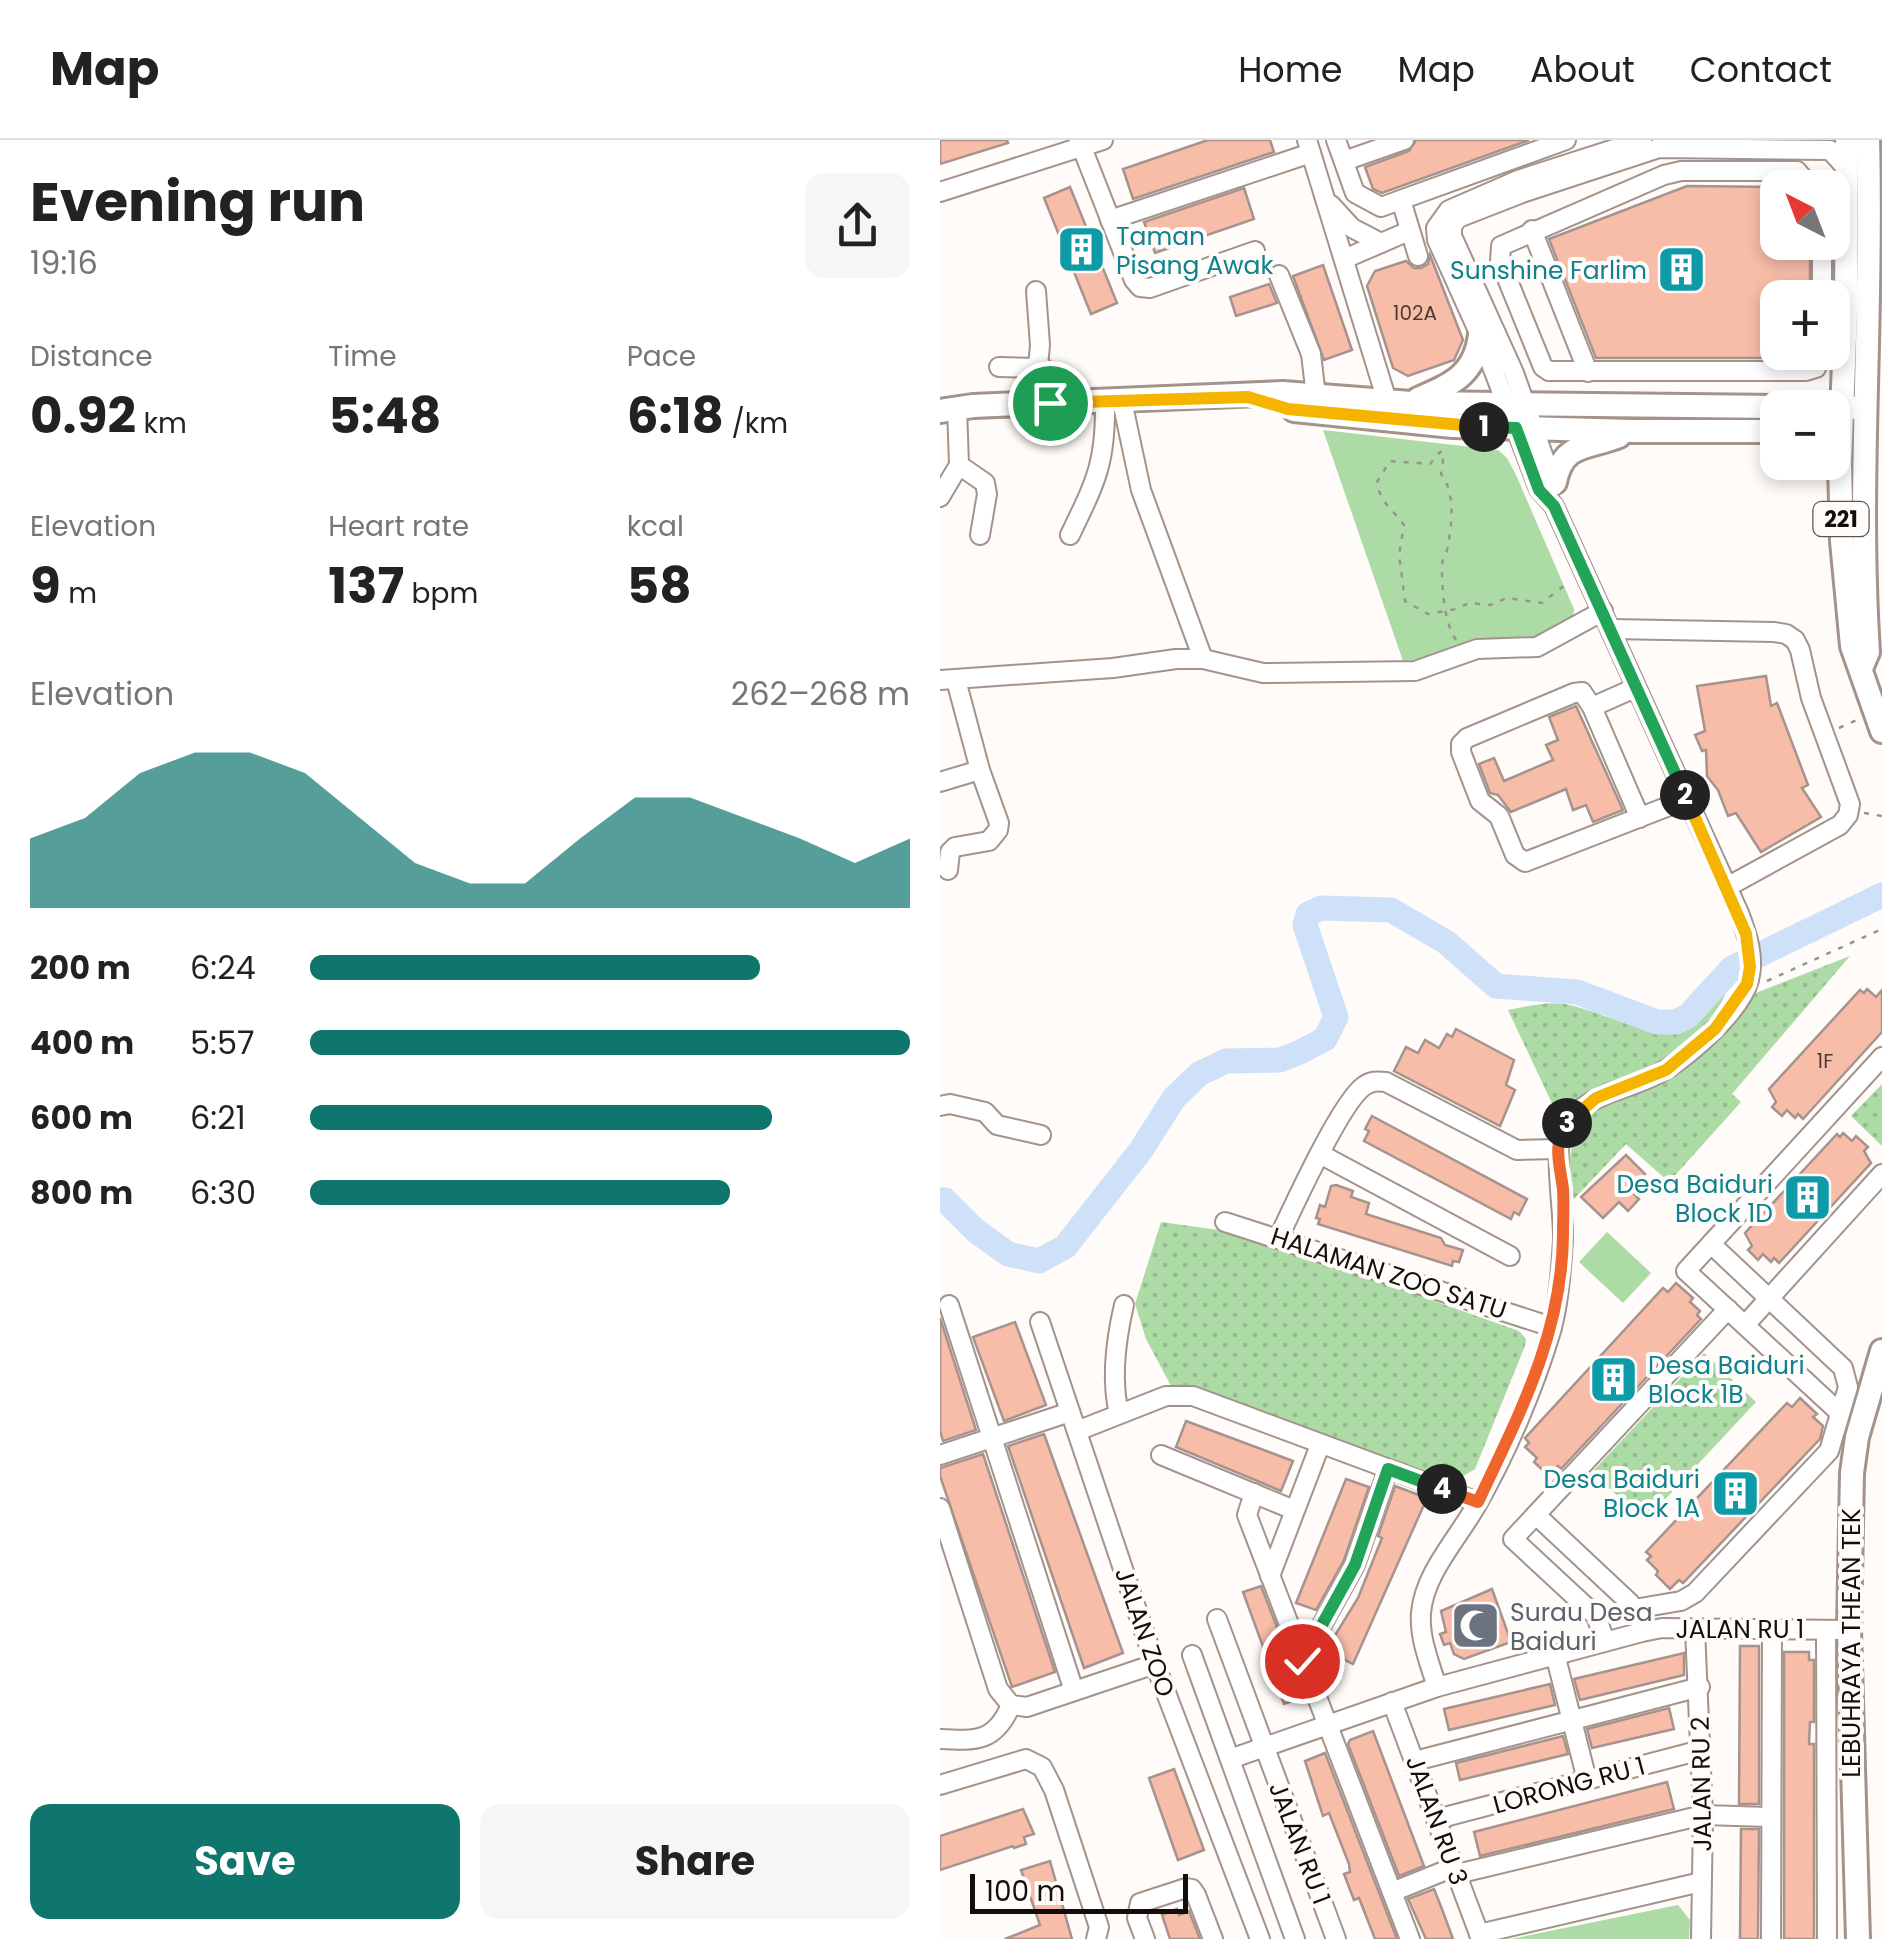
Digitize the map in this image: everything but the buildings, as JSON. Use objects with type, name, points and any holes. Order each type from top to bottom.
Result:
[{"type":"main road","name":"221","points":[[1847,140],[1848,170]]},
{"type":"main road","name":"221","points":[[1850,411],[1875,325],[1868,140]]},
{"type":"main road","name":"221","points":[[1850,260],[1853,407],[1864,432],[1874,607],[1868,652],[1861,669]]},
{"type":"main road","points":[[1399,402],[1450,384],[1475,360],[1480,335]]},
{"type":"main road","points":[[948,410],[1283,393],[1399,402],[1632,432],[1760,430]]},
{"type":"main road","points":[[1248,397],[1288,409],[1453,426],[1521,416],[1853,407]]},
{"type":"main road","points":[[1554,482],[1559,462],[1570,452],[1632,432]]},
{"type":"main road","points":[[1850,432],[1864,432]]},
{"type":"main road","name":"221","points":[[1839,480],[1852,646],[1882,731]]},
{"type":"main road","name":"LEBUHRAYA THEAN TEK","points":[[1858,1939],[1837,1630],[1857,1437],[1882,1350]]},
{"type":"street","points":[[940,192],[1080,143],[1103,140]]},
{"type":"street","points":[[1336,140],[1354,189],[1361,198],[1380,207],[1508,149],[1566,140]]},
{"type":"street","points":[[1344,160],[1404,140]]},
{"type":"street","points":[[1080,143],[1134,280],[1145,288],[1255,252]]},
{"type":"street","points":[[1110,220],[1310,146],[1344,259],[1399,402]]},
{"type":"street","points":[[1664,176],[1666,160],[1680,146]]},
{"type":"street","points":[[1554,506],[1554,482],[1437,240],[1436,228],[1449,210],[1518,180],[1638,148],[1830,150],[1848,170]]},
{"type":"street","points":[[1638,148],[1664,176]]},
{"type":"street","points":[[1437,1687],[1421,1630],[1424,1596],[1478,1502],[1533,1384],[1552,1326],[1563,1241],[1563,1191],[1556,1149],[1561,1132],[1584,1106],[1666,1070],[1715,1029],[1742,995],[1750,967],[1746,934],[1727,887],[1554,506],[1539,490],[1507,355],[1452,236],[1452,226],[1458,218],[1638,148]]},
{"type":"street","points":[[1508,149],[1518,180]]},
{"type":"street","points":[[1760,171],[1682,171],[1664,176],[1501,246],[1500,261],[1543,367],[1549,371],[1809,370]]},
{"type":"street","points":[[1326,198],[1352,228],[1381,243]]},
{"type":"street","points":[[1401,200],[1418,256]]},
{"type":"street","points":[[1532,230],[1588,372]]},
{"type":"street","points":[[1344,259],[1408,231]]},
{"type":"street","points":[[1467,275],[1500,261]]},
{"type":"street","points":[[1279,275],[1312,354],[1316,396]]},
{"type":"street","points":[[1036,291],[1038,366],[1047,376],[1053,403]]},
{"type":"street","points":[[999,367],[1038,366]]},
{"type":"street","points":[[1070,535],[1100,471],[1114,401]]},
{"type":"street","points":[[1114,401],[1141,490],[1203,659]]},
{"type":"street","points":[[940,496],[959,465],[948,410]]},
{"type":"street","points":[[959,465],[985,483],[987,494],[980,535]]},
{"type":"street","points":[[948,870],[950,852],[955,847],[989,842],[999,823],[948,680],[1113,668],[1176,659],[1203,659],[1263,673],[1415,671],[1488,647],[1538,647],[1603,611]]},
{"type":"street","points":[[1611,629],[1774,632],[1795,640],[1800,650],[1811,698],[1850,804],[1848,815],[1840,825],[1727,887]]},
{"type":"street","points":[[1592,707],[1635,688]]},
{"type":"street","points":[[1640,818],[1585,694],[1574,692],[1464,741],[1461,752],[1478,798],[1499,816],[1515,855],[1524,862],[1640,818],[1687,799]]},
{"type":"street","points":[[940,782],[980,770]]},
{"type":"street","points":[[1840,1413],[1686,1271],[1882,1056]]},
{"type":"street","points":[[1279,1237],[1325,1146],[1359,1090],[1380,1080],[1517,1150],[1556,1149]]},
{"type":"street","points":[[940,1106],[950,1104],[985,1112],[997,1124],[1040,1135]]},
{"type":"street","points":[[1325,1146],[1510,1256]]},
{"type":"street","points":[[1745,1325],[1882,1174]]},
{"type":"street","name":"HALAMAN ZOO SATU","points":[[1225,1222],[1552,1326]]},
{"type":"street","points":[[1634,1608],[1681,1600],[1695,1593],[1829,1451],[1848,1387],[1846,1372],[1711,1244]]},
{"type":"street","points":[[950,1305],[1074,1691]]},
{"type":"street","points":[[1119,1414],[1116,1368],[1124,1305]]},
{"type":"street","points":[[1605,1641],[1596,1616],[1513,1539],[1728,1310]]},
{"type":"street","name":"JALAN ZOO","points":[[1040,1322],[1155,1664],[1260,1939]]},
{"type":"street","points":[[1077,1431],[1166,1396],[1193,1396],[1478,1502]]},
{"type":"street","points":[[940,1455],[1070,1412]]},
{"type":"street","points":[[1270,1576],[1320,1445]]},
{"type":"street","points":[[1160,1454],[1294,1510]]},
{"type":"street","points":[[1302,1661],[1355,1565],[1388,1469]]},
{"type":"street","points":[[1254,1494],[1247,1515],[1410,1939]]},
{"type":"street","points":[[940,1508],[998,1689],[1011,1705],[1027,1707],[1155,1664]]},
{"type":"street","points":[[1536,1515],[1634,1608],[1642,1632]]},
{"type":"street","name":"JALAN RU 1","points":[[1217,1619],[1336,1939]]},
{"type":"street","name":"JALAN RU 2","points":[[1695,1629],[1700,1687],[1701,1939]]},
{"type":"street","points":[[1771,1939],[1772,1629]]},
{"type":"street","name":"JALAN RU 1","points":[[1230,1759],[1437,1687],[1642,1632],[1837,1630],[1827,1939]]},
{"type":"street","points":[[1554,1654],[1586,1780]]},
{"type":"street","points":[[1192,1656],[1295,1939]]},
{"type":"street","points":[[1415,1761],[1700,1687]]},
{"type":"street","name":"JALAN RU 3","points":[[1392,1702],[1480,1937]]},
{"type":"street","points":[[940,1739],[971,1740],[986,1736],[1002,1727],[1011,1705]]},
{"type":"street","name":"LORONG RU 1","points":[[1437,1820],[1701,1750]]},
{"type":"street","points":[[940,1785],[1020,1760],[1032,1760],[1042,1767],[1054,1790],[1099,1927],[1096,1939]]},
{"type":"street","points":[[1392,1892],[1455,1871],[1702,1815],[1770,1816]]},
{"type":"street","points":[[1221,1841],[1255,1827]]},
{"type":"street","points":[[1480,1937],[1702,1882]]},
{"type":"street","points":[[1145,1939],[1137,1918],[1140,1903],[1186,1888],[1196,1895],[1212,1939]]},
{"type":"path","points":[[1465,654],[1448,628],[1447,609],[1442,568],[1451,489],[1441,474],[1444,453],[1440,452],[1430,464],[1390,461],[1377,482],[1378,495],[1404,525],[1399,555],[1405,601],[1428,614],[1447,609],[1456,609],[1470,603],[1490,604],[1508,598],[1542,603],[1565,585]]},
{"type":"path","points":[[1838,728],[1854,722]]},
{"type":"path","points":[[1755,987],[1882,928]]},
{"type":"green space","points":[[1323,430],[1498,450],[1516,475],[1574,609],[1573,619],[1542,637],[1482,639],[1403,661]]},
{"type":"green space","points":[[1850,956],[1732,1094],[1741,1102],[1669,1182],[1626,1144],[1573,1200],[1569,1160],[1574,1138],[1587,1113],[1600,1104],[1658,1086],[1712,1040],[1756,993]]},
{"type":"green space","points":[[1723,979],[1725,994],[1721,1004],[1679,1046],[1646,1068],[1578,1099],[1557,1114],[1508,1010],[1565,1004],[1638,1027],[1683,1030]]},
{"type":"green space","points":[[1882,1084],[1882,1146],[1851,1116]]},
{"type":"green space","points":[[1161,1222],[1241,1233],[1519,1331],[1526,1339],[1525,1346],[1475,1469],[1457,1480],[1449,1480],[1198,1391],[1171,1386],[1146,1339],[1135,1304]]},
{"type":"green space","points":[[1607,1232],[1651,1273],[1623,1303],[1579,1262]]},
{"type":"green space","points":[[1704,1353],[1756,1402],[1645,1521],[1592,1472]]},
{"type":"green space","points":[[1678,1905],[1690,1920],[1689,1939],[1511,1939]]},
{"type":"waterway","points":[[940,1200],[945,1200],[976,1231],[1008,1254],[1039,1261],[1065,1247],[1141,1150],[1174,1098],[1199,1074],[1226,1061],[1280,1060],[1325,1039],[1336,1017],[1305,925],[1308,914],[1321,908],[1391,910],[1446,942],[1496,986],[1577,992],[1657,1022],[1676,1022],[1688,1016],[1732,968],[1882,895]]},
{"type":"place","name":"Taman Pisang Awak","points":[[1081,250]]},
{"type":"place","name":"Sunshine Farlim","points":[[1682,270]]},
{"type":"place","name":"Desa Baiduri Block 1D","points":[[1808,1198]]},
{"type":"place","name":"Desa Baiduri Block 1B","points":[[1613,1379]]},
{"type":"place","name":"Desa Baiduri Block 1A","points":[[1735,1493]]},
{"type":"place","name":"Surau Desa Baiduri","points":[[1475,1626]]},
{"type":"route","points":[[1050,403],[1248,397],[1288,409],[1453,426],[1516,428],[1539,490],[1554,506],[1739,913],[1749,948],[1747,984],[1715,1029],[1666,1070],[1584,1106],[1561,1132],[1556,1149],[1563,1191],[1563,1241],[1552,1326],[1533,1384],[1478,1502],[1388,1469],[1355,1565],[1302,1661]]}]
